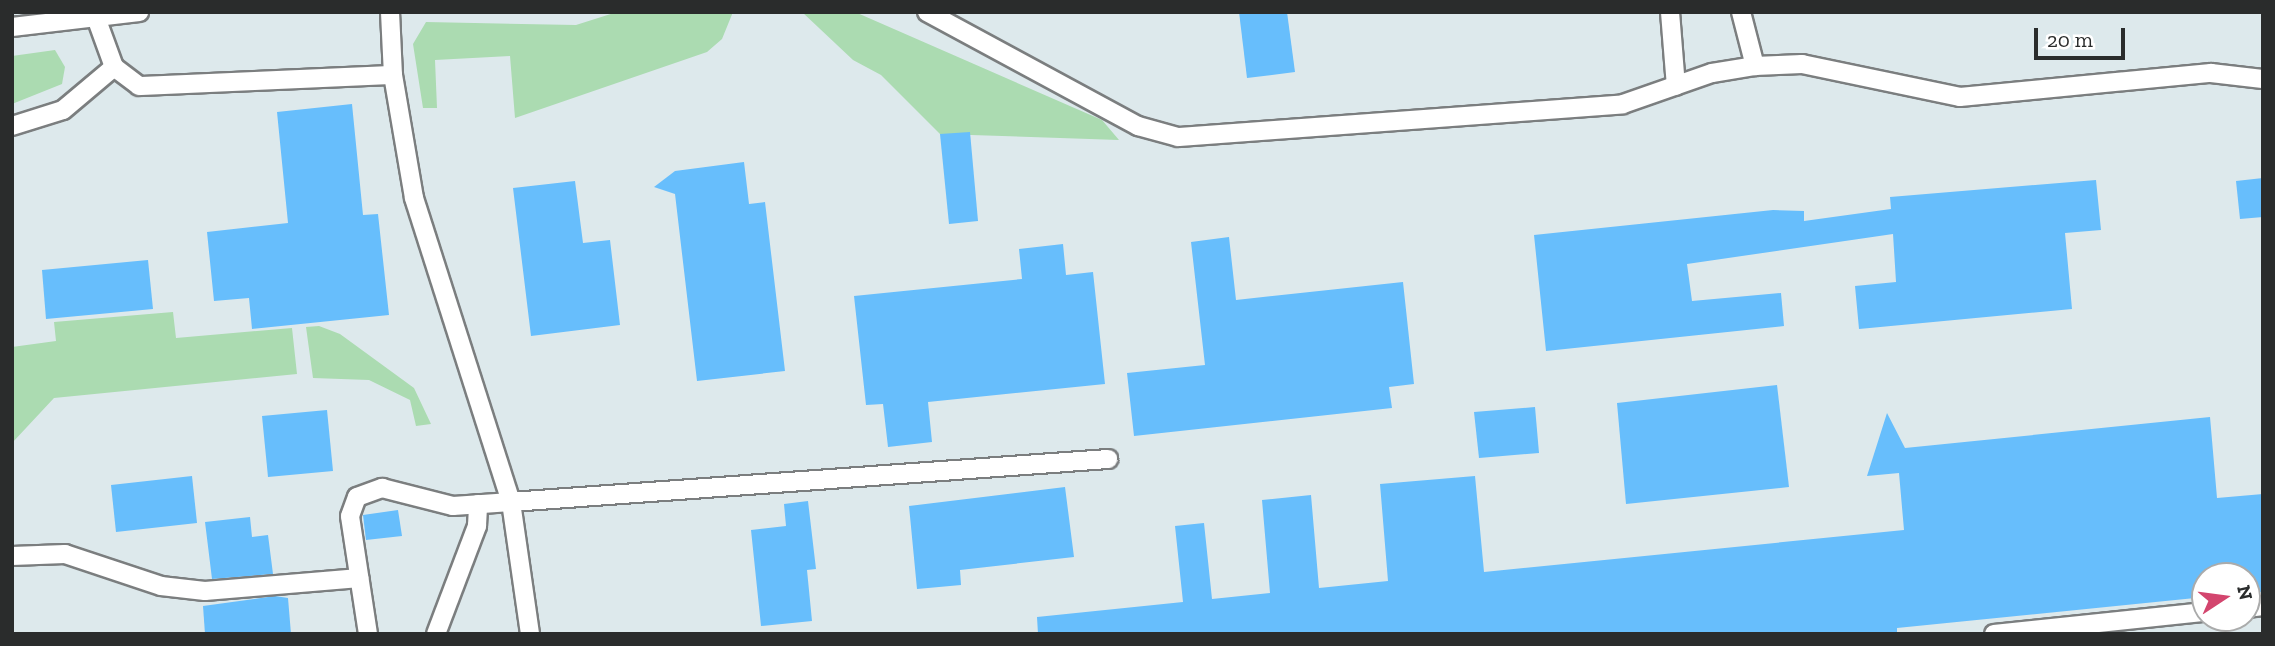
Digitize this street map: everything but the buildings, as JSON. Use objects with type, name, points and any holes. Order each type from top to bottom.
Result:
[{"type":"lane","points":[[12,27],[95,15],[139,12]]},
{"type":"lane","points":[[390,12],[393,75],[414,198],[511,502],[530,634]]},
{"type":"lane","points":[[927,12],[1138,126],[1178,137],[1623,104],[1676,86],[1755,66],[1802,64],[1960,97],[2211,73],[2263,79]]},
{"type":"lane","points":[[1670,12],[1676,86]]},
{"type":"lane","points":[[1741,12],[1755,66]]},
{"type":"lane","points":[[95,15],[114,67],[131,83],[158,89],[393,75]]},
{"type":"lane","points":[[12,126],[63,110],[114,67]]},
{"type":"lane","points":[[368,634],[350,516],[366,492],[382,488],[432,503],[478,504],[1108,459]]},
{"type":"lane","points":[[436,634],[477,526],[478,504]]},
{"type":"lane","points":[[12,556],[65,554],[161,586],[205,591],[359,578]]},
{"type":"lane","points":[[1994,634],[2191,613]]},
{"type":"shaded area","points":[[12,12],[2263,12],[2263,634],[12,634]]},
{"type":"green space","points":[[617,12],[733,12],[722,39],[707,52],[515,118],[510,56],[435,60],[437,108],[423,108],[413,44],[426,22],[576,25]]},
{"type":"green space","points":[[802,12],[855,12],[1102,120],[1119,140],[940,134],[881,75],[853,60]]},
{"type":"green space","points":[[55,50],[65,67],[62,84],[12,104],[12,56]]},
{"type":"green space","points":[[173,312],[176,338],[292,328],[297,374],[54,398],[12,443],[12,347],[56,341],[54,322]]},
{"type":"green space","points":[[319,326],[340,334],[414,388],[431,424],[416,426],[410,400],[369,380],[313,378],[306,327]]}]
